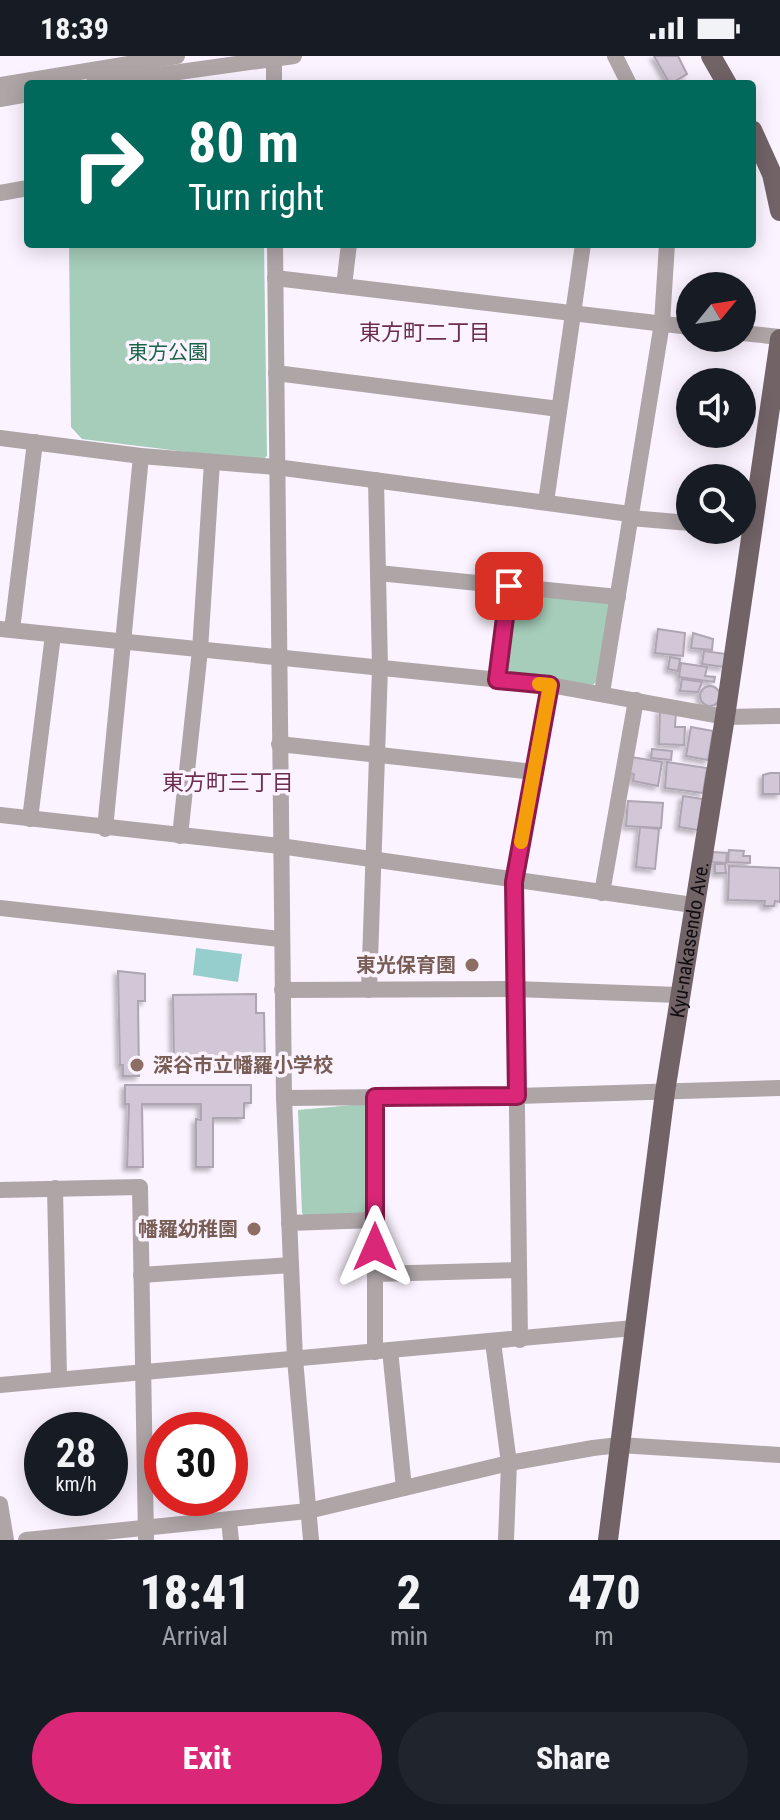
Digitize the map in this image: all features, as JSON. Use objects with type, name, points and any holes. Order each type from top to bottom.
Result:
[{"type":"main road","points":[[711,56],[725,80]]},
{"type":"main road","points":[[756,139],[772,174],[780,211]]},
{"type":"main road","name":"Kyu-nakasendo Ave.","points":[[756,476],[780,338]]},
{"type":"main road","name":"Kyu-nakasendo Ave.","points":[[608,1540],[665,1092],[725,717],[745,544]]},
{"type":"street","points":[[31,80],[177,56]]},
{"type":"street","points":[[121,80],[294,56]]},
{"type":"street","points":[[615,56],[627,80]]},
{"type":"street","points":[[274,58],[274,80]]},
{"type":"street","points":[[0,85],[24,81]]},
{"type":"street","points":[[0,99],[24,95]]},
{"type":"street","points":[[0,193],[24,189]]},
{"type":"street","points":[[275,248],[284,1098],[295,1359],[311,1540]]},
{"type":"street","points":[[344,286],[349,248]]},
{"type":"street","points":[[546,502],[582,248]]},
{"type":"street","points":[[602,693],[662,323],[667,248]]},
{"type":"street","points":[[275,278],[676,325]]},
{"type":"street","points":[[756,335],[780,338]]},
{"type":"street","points":[[276,373],[559,409]]},
{"type":"street","points":[[0,438],[141,456],[276,467],[676,521]]},
{"type":"street","points":[[35,442],[6,630],[550,685],[725,717],[780,716]]},
{"type":"street","points":[[105,829],[141,456]]},
{"type":"street","points":[[180,836],[200,650],[212,462]]},
{"type":"street","points":[[369,990],[371,860],[380,668],[376,480]]},
{"type":"street","points":[[378,573],[618,597]]},
{"type":"street","points":[[497,680],[509,586]]},
{"type":"street","points":[[30,819],[53,635]]},
{"type":"street","points":[[520,1340],[514,882],[550,685]]},
{"type":"street","points":[[602,893],[636,700]]},
{"type":"street","points":[[279,744],[376,752],[534,772]]},
{"type":"street","points":[[0,815],[280,846],[514,882],[693,905]]},
{"type":"street","points":[[0,908],[280,939]]},
{"type":"street","points":[[282,990],[515,989],[679,995]]},
{"type":"street","points":[[284,1098],[517,1096],[780,1088]]},
{"type":"street","points":[[375,1097],[375,1274],[382,1351],[404,1488]]},
{"type":"street","points":[[0,1190],[140,1187],[146,1535]]},
{"type":"street","points":[[55,1188],[59,1378]]},
{"type":"street","points":[[289,1223],[375,1220]]},
{"type":"street","points":[[141,1275],[291,1265]]},
{"type":"street","points":[[375,1274],[519,1270]]},
{"type":"street","points":[[0,1385],[634,1328]]},
{"type":"street","points":[[493,1342],[509,1463],[506,1540]]},
{"type":"street","points":[[26,1540],[146,1535],[308,1511],[509,1463],[619,1445],[780,1455]]},
{"type":"street","points":[[0,1504],[6,1540]]},
{"type":"street","points":[[229,1521],[231,1540]]},
{"type":"green space","name":"東方公園","points":[[69,248],[264,248],[267,456],[261,461],[82,439],[71,427]]},
{"type":"green space","points":[[521,593],[611,602],[600,678],[593,685],[509,677],[504,672],[513,597]]},
{"type":"green space","points":[[364,1104],[369,1109],[369,1211],[365,1216],[306,1218],[302,1213],[298,1110]]},
{"type":"shaded area","points":[[196,948],[242,954],[238,982],[193,975]]},
{"type":"building","points":[[654,56],[678,56],[687,74],[677,80],[668,80]]},
{"type":"building","points":[[658,629],[685,633],[683,656],[655,653]]},
{"type":"building","points":[[693,633],[713,639],[712,650],[691,648]]},
{"type":"building","points":[[704,651],[726,654],[724,667],[702,664]]},
{"type":"building","points":[[670,657],[680,659],[678,671],[668,669]]},
{"type":"building","points":[[681,663],[707,667],[705,676],[715,677],[714,682],[679,677]]},
{"type":"building","points":[[682,679],[702,682],[698,692],[680,691]]},
{"type":"building","points":[[710,686],[717,689],[720,696],[717,703],[710,706],[703,703],[700,696],[703,689]]},
{"type":"building","points":[[660,710],[676,711],[675,727],[685,727],[684,745],[659,744]]},
{"type":"building","points":[[691,727],[713,731],[708,760],[686,756]]},
{"type":"building","points":[[652,749],[672,751],[671,760],[651,758]]},
{"type":"building","points":[[631,757],[662,762],[658,786],[633,781],[634,774],[628,773]]},
{"type":"building","points":[[667,762],[707,768],[703,793],[665,788]]},
{"type":"building","points":[[780,773],[780,794],[763,794],[763,775]]},
{"type":"building","points":[[683,796],[703,799],[698,830],[679,827]]},
{"type":"building","points":[[628,801],[663,803],[661,828],[626,826]]},
{"type":"building","points":[[640,827],[659,829],[655,869],[636,867]]},
{"type":"building","points":[[729,850],[744,851],[743,856],[750,856],[750,863],[728,862]]},
{"type":"building","points":[[713,852],[727,853],[726,863],[712,862]]},
{"type":"building","points":[[715,864],[725,864],[726,873],[715,873]]},
{"type":"building","points":[[729,866],[780,868],[780,902],[775,901],[774,906],[764,906],[765,901],[728,900]]},
{"type":"building","points":[[118,971],[145,974],[145,1001],[138,1001],[139,1076],[123,1076],[123,1065],[120,1065]]},
{"type":"building","points":[[256,994],[256,1013],[264,1013],[265,1065],[174,1066],[173,995]]},
{"type":"building","points":[[125,1085],[251,1085],[251,1103],[244,1103],[244,1118],[213,1118],[213,1167],[196,1167],[196,1119],[201,1120],[201,1104],[142,1104],[143,1167],[127,1167],[129,1104],[125,1104]]},
{"type":"slow traffic","points":[[521,842],[550,685],[539,684]]},
{"type":"place","name":"東光保育園","points":[[472,965]]},
{"type":"place","name":"深谷市立幡羅小学校","points":[[137,1065]]},
{"type":"place","name":"幡羅幼稚園","points":[[254,1229]]},
{"type":"district","name":"東方町二丁目","points":[[425,332]]},
{"type":"district","name":"東方町三丁目","points":[[228,782]]},
{"type":"route","points":[[375,1247],[375,1097],[517,1096],[514,882],[550,685],[497,680],[509,586]]}]
